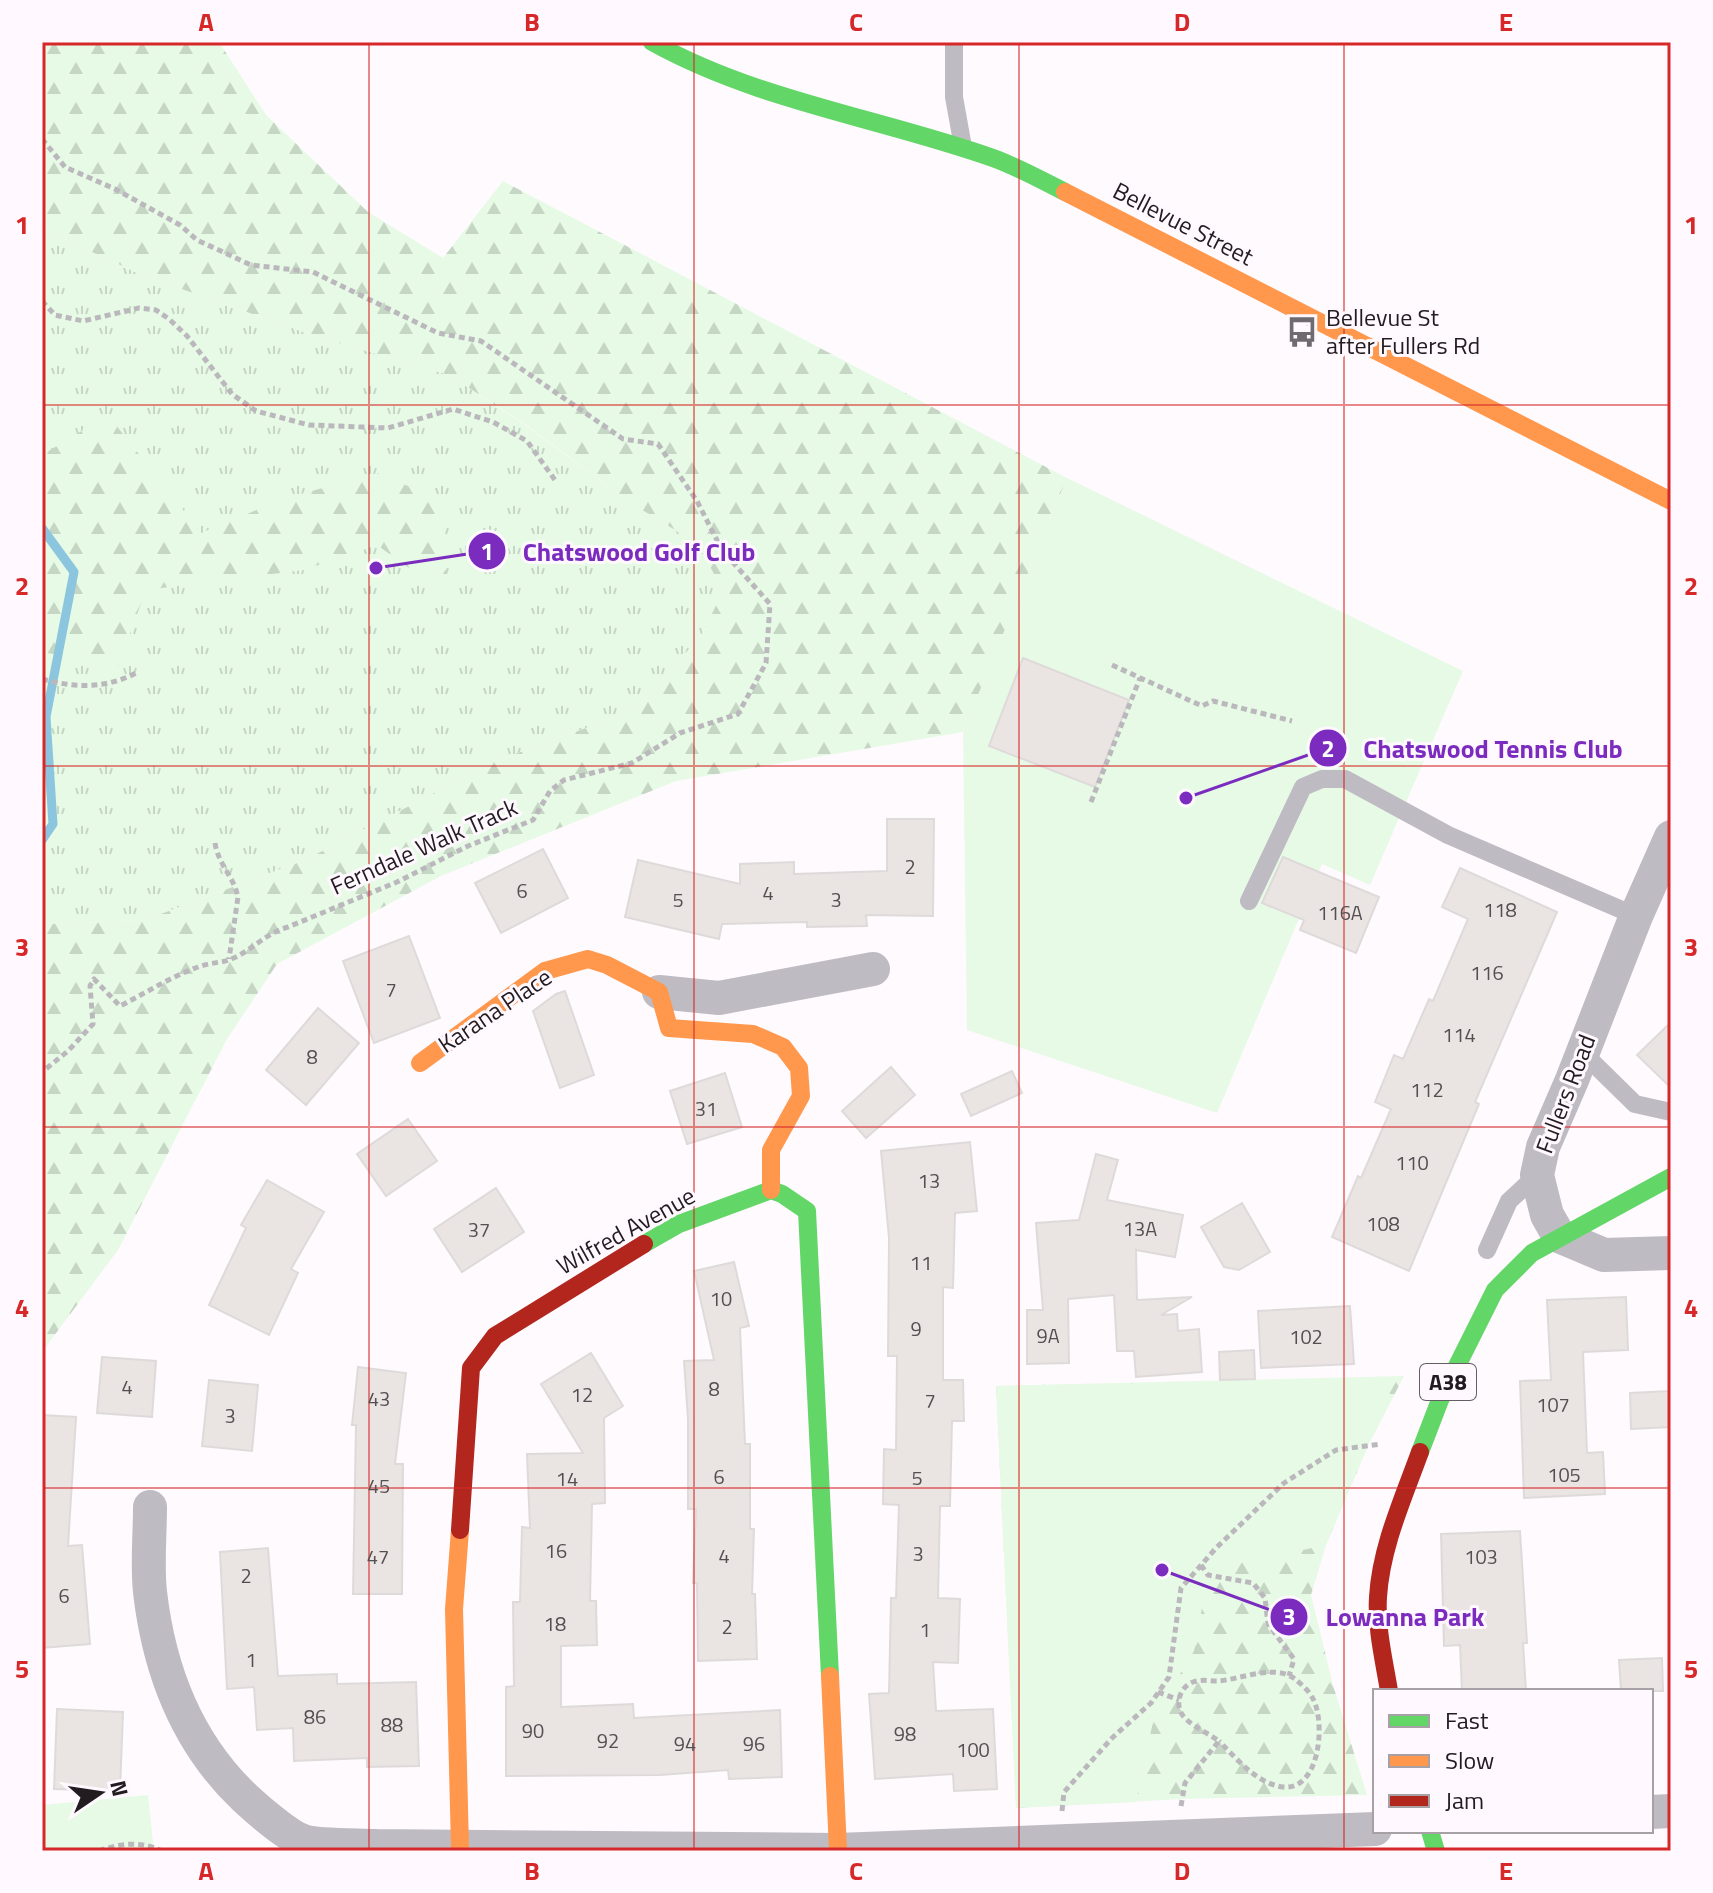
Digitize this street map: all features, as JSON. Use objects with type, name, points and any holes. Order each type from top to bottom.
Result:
[{"type":"street","name":"Bellevue Street","points":[[652,42],[733,81],[1019,169],[1671,501]]},
{"type":"street","name":"Fullers Road","points":[[1559,1236],[1547,1215],[1537,1175],[1543,1147],[1671,837]]},
{"type":"street","name":"Karana Place","points":[[420,1063],[545,971],[588,959],[607,965],[659,992],[719,998],[873,969]]},
{"type":"street","points":[[659,992],[669,1028],[753,1034],[783,1047],[799,1068],[801,1096],[771,1150],[771,1190],[807,1211],[838,1850]]},
{"type":"street","name":"A38","points":[[1389,1689],[1381,1649],[1378,1597],[1383,1558],[1397,1507],[1440,1400],[1486,1305],[1495,1290],[1522,1261],[1559,1236],[1671,1177]]},
{"type":"street","name":"Wilfred Avenue","points":[[460,1847],[454,1609],[471,1368],[495,1336],[643,1245],[679,1224],[771,1190]]},
{"type":"street","points":[[1559,1236],[1604,1255],[1671,1253]]},
{"type":"street","points":[[150,1507],[150,1590],[161,1652],[181,1711],[202,1748],[226,1780],[261,1813],[304,1842],[375,1848],[838,1850],[1373,1829]]},
{"type":"lane","points":[[954,42],[954,97],[963,150]]},
{"type":"lane","points":[[1249,901],[1303,787],[1322,779],[1345,779],[1448,835],[1636,916]]},
{"type":"lane","points":[[1583,1053],[1635,1104],[1671,1112]]},
{"type":"lane","points":[[1487,1250],[1509,1201],[1537,1175]]},
{"type":"path","name":"Ferndale Walk Track","points":[[42,139],[65,167],[115,189],[180,225],[197,240],[251,265],[313,272],[438,333],[481,341],[623,439],[658,444],[697,501],[722,550],[770,604],[766,663],[738,714],[680,733],[632,763],[564,780],[550,791],[533,820],[468,846],[397,882],[272,931],[256,945],[229,960],[200,966],[162,982],[120,1006],[94,979],[90,986],[93,1024],[68,1051],[42,1072]]},
{"type":"path","points":[[42,301],[55,315],[83,321],[139,308],[156,310],[187,336],[232,394],[256,411],[269,415],[309,425],[388,428],[453,409],[493,422],[527,441],[555,480]]},
{"type":"path","points":[[1112,665],[1202,706],[1213,701],[1292,721]]},
{"type":"path","points":[[42,679],[69,686],[117,683],[136,673]]},
{"type":"path","points":[[1091,802],[1140,678]]},
{"type":"path","points":[[215,843],[217,858],[236,888],[238,897],[229,960]]},
{"type":"path","points":[[1062,1841],[1064,1792],[1112,1738],[1151,1703],[1169,1677],[1181,1588],[1284,1483],[1336,1450],[1381,1444]]},
{"type":"path","points":[[1201,1565],[1208,1575],[1253,1583],[1265,1598],[1268,1624],[1294,1659],[1289,1676]]},
{"type":"path","points":[[1282,1673],[1289,1676],[1294,1677],[1313,1697],[1319,1721],[1317,1758],[1299,1784],[1283,1787],[1260,1777],[1219,1741],[1182,1715],[1179,1700],[1183,1688],[1192,1682],[1219,1681],[1251,1674],[1282,1673]]},
{"type":"path","points":[[1158,1692],[1179,1700]]},
{"type":"path","points":[[1178,1836],[1185,1783],[1219,1741]]},
{"type":"path","points":[[99,1851],[122,1843],[162,1851]]},
{"type":"green space","points":[[42,42],[219,42],[266,115],[368,212],[443,258],[503,181],[1067,478],[963,732],[676,781],[441,876],[277,964],[227,1039],[118,1250],[42,1352],[42,924],[142,921],[305,860],[496,761],[635,710],[701,636],[723,591],[698,544],[634,505],[526,425],[449,375],[315,336],[142,275],[42,229]]},
{"type":"green space","points":[[42,229],[142,275],[315,336],[449,375],[525,425],[634,505],[698,544],[723,591],[701,636],[635,710],[496,761],[305,860],[142,921],[42,924]]},
{"type":"green space","points":[[108,415],[201,533],[283,499],[377,473],[444,501],[443,537],[448,596],[377,545],[304,570],[146,590],[118,666],[42,652],[42,455]]},
{"type":"green space","points":[[1067,478],[1463,671],[1370,885],[1322,864],[1217,1113],[967,1030],[963,732]]},
{"type":"green space","points":[[1404,1376],[1369,1444],[1326,1545],[1311,1595],[1333,1685],[1367,1795],[1182,1799],[1016,1808],[996,1386]]},
{"type":"green space","points":[[1396,1378],[1326,1545],[1209,1570],[1194,1651],[1154,1717],[1136,1802],[1016,1808],[996,1386]]},
{"type":"green space","points":[[148,1795],[154,1851],[42,1851],[42,1805]]},
{"type":"building","points":[[1023,658],[1129,700],[1095,787],[989,746]]},
{"type":"building","points":[[887,819],[934,819],[933,916],[866,915],[867,926],[807,927],[807,922],[722,924],[719,939],[625,917],[638,860],[740,884],[740,864],[794,862],[794,874],[887,871]]},
{"type":"building","points":[[543,849],[568,898],[501,933],[475,883]]},
{"type":"building","points":[[1283,857],[1379,897],[1356,953],[1300,930],[1304,920],[1262,903]]},
{"type":"building","points":[[1460,868],[1557,912],[1475,1102],[1479,1104],[1409,1271],[1332,1237],[1391,1109],[1375,1102],[1394,1055],[1403,1059],[1429,999],[1433,1001],[1468,919],[1442,907]]},
{"type":"building","points":[[409,936],[440,1018],[374,1043],[343,961]]},
{"type":"building","points":[[565,991],[594,1075],[560,1088],[533,1011]]},
{"type":"building","points":[[318,1008],[359,1043],[306,1105],[266,1070]]},
{"type":"building","points":[[1671,1022],[1671,1088],[1637,1055]]},
{"type":"building","points":[[891,1067],[915,1095],[866,1138],[842,1111]]},
{"type":"building","points":[[1012,1071],[1022,1093],[971,1116],[961,1094]]},
{"type":"building","points":[[725,1073],[742,1127],[687,1144],[670,1091]]},
{"type":"building","points":[[408,1119],[437,1161],[386,1196],[357,1154]]},
{"type":"building","points":[[970,1142],[977,1211],[955,1213],[953,1288],[943,1287],[943,1380],[963,1380],[964,1421],[952,1421],[950,1506],[940,1506],[938,1598],[960,1599],[958,1663],[933,1662],[936,1711],[993,1709],[997,1789],[954,1791],[953,1774],[875,1779],[869,1694],[889,1693],[891,1598],[896,1598],[899,1505],[883,1504],[884,1449],[896,1450],[897,1356],[888,1356],[889,1238],[881,1151]]},
{"type":"building","points":[[1096,1154],[1118,1160],[1107,1200],[1183,1215],[1175,1257],[1136,1250],[1137,1300],[1192,1297],[1161,1315],[1177,1314],[1178,1331],[1199,1329],[1202,1372],[1136,1377],[1134,1351],[1117,1351],[1114,1295],[1068,1299],[1069,1363],[1027,1364],[1027,1310],[1043,1310],[1036,1223],[1079,1220]]},
{"type":"building","points":[[267,1180],[324,1212],[291,1269],[298,1273],[269,1335],[209,1305],[246,1228],[241,1225]]},
{"type":"building","points":[[496,1188],[524,1232],[462,1272],[434,1229]]},
{"type":"building","points":[[1242,1203],[1270,1252],[1239,1270],[1224,1267],[1201,1227]]},
{"type":"building","points":[[734,1262],[749,1326],[740,1328],[745,1444],[750,1444],[750,1529],[754,1529],[752,1594],[755,1594],[757,1659],[698,1661],[697,1583],[693,1583],[696,1509],[688,1509],[688,1419],[684,1361],[714,1360],[694,1271]]},
{"type":"building","points":[[1626,1297],[1628,1350],[1583,1352],[1587,1453],[1603,1452],[1605,1494],[1524,1498],[1520,1381],[1551,1380],[1547,1300]]},
{"type":"building","points":[[1350,1306],[1354,1364],[1261,1368],[1258,1311]]},
{"type":"building","points":[[1254,1350],[1255,1379],[1220,1380],[1219,1352]]},
{"type":"building","points":[[591,1353],[623,1406],[604,1418],[605,1503],[592,1504],[590,1601],[596,1601],[597,1645],[561,1646],[561,1707],[633,1704],[634,1718],[780,1710],[782,1777],[729,1779],[728,1770],[660,1775],[506,1776],[506,1687],[514,1686],[513,1602],[520,1602],[522,1527],[530,1528],[527,1454],[583,1453],[541,1384]]},
{"type":"building","points":[[102,1357],[156,1361],[152,1417],[97,1413]]},
{"type":"building","points":[[358,1367],[406,1373],[395,1464],[403,1464],[402,1594],[353,1594],[356,1425],[352,1425]]},
{"type":"building","points":[[209,1380],[258,1385],[252,1451],[202,1446]]},
{"type":"building","points":[[1670,1391],[1671,1427],[1631,1429],[1630,1393]]},
{"type":"building","points":[[42,1415],[76,1417],[68,1546],[82,1545],[90,1644],[42,1648]]},
{"type":"building","points":[[1520,1531],[1527,1643],[1523,1643],[1526,1689],[1462,1689],[1460,1645],[1444,1646],[1441,1534]]},
{"type":"building","points":[[268,1548],[278,1676],[337,1674],[337,1684],[416,1682],[419,1766],[367,1767],[367,1758],[294,1761],[293,1728],[257,1730],[254,1687],[227,1689],[220,1552]]},
{"type":"building","points":[[1662,1658],[1663,1691],[1621,1689],[1619,1660]]},
{"type":"building","points":[[57,1709],[123,1712],[120,1791],[54,1789]]},
{"type":"waterway","points":[[42,528],[74,572],[46,717],[53,824],[42,840]]},
{"type":"traffic: fast","points":[[652,42],[692,62],[777,94],[993,158],[1065,192]]},
{"type":"traffic: fast","points":[[1420,1452],[1440,1400],[1495,1290],[1532,1253],[1671,1177]]},
{"type":"traffic: fast","points":[[644,1244],[679,1224],[771,1190],[807,1211],[830,1676]]},
{"type":"traffic: fast","points":[[1431,1833],[1436,1851]]},
{"type":"traffic: slow","points":[[1065,192],[1671,501]]},
{"type":"traffic: slow","points":[[420,1063],[545,971],[588,959],[607,965],[659,992],[669,1028],[753,1034],[783,1047],[799,1068],[801,1096],[771,1150],[771,1190]]},
{"type":"traffic: slow","points":[[460,1530],[454,1609],[460,1847]]},
{"type":"traffic: slow","points":[[830,1676],[838,1850]]},
{"type":"traffic: jam","points":[[460,1530],[471,1368],[495,1336],[644,1244]]},
{"type":"traffic: jam","points":[[1389,1689],[1378,1620],[1380,1578],[1394,1523],[1420,1452]]},
{"type":"place","name":"Bellevue St after Fullers Rd","points":[[1302,332]]},
{"type":"place","name":"Chatswood Golf Club","points":[[376,568]]},
{"type":"place","name":"Chatswood Tennis Club","points":[[1186,798]]},
{"type":"place","name":"Lowanna Park","points":[[1162,1570]]}]
